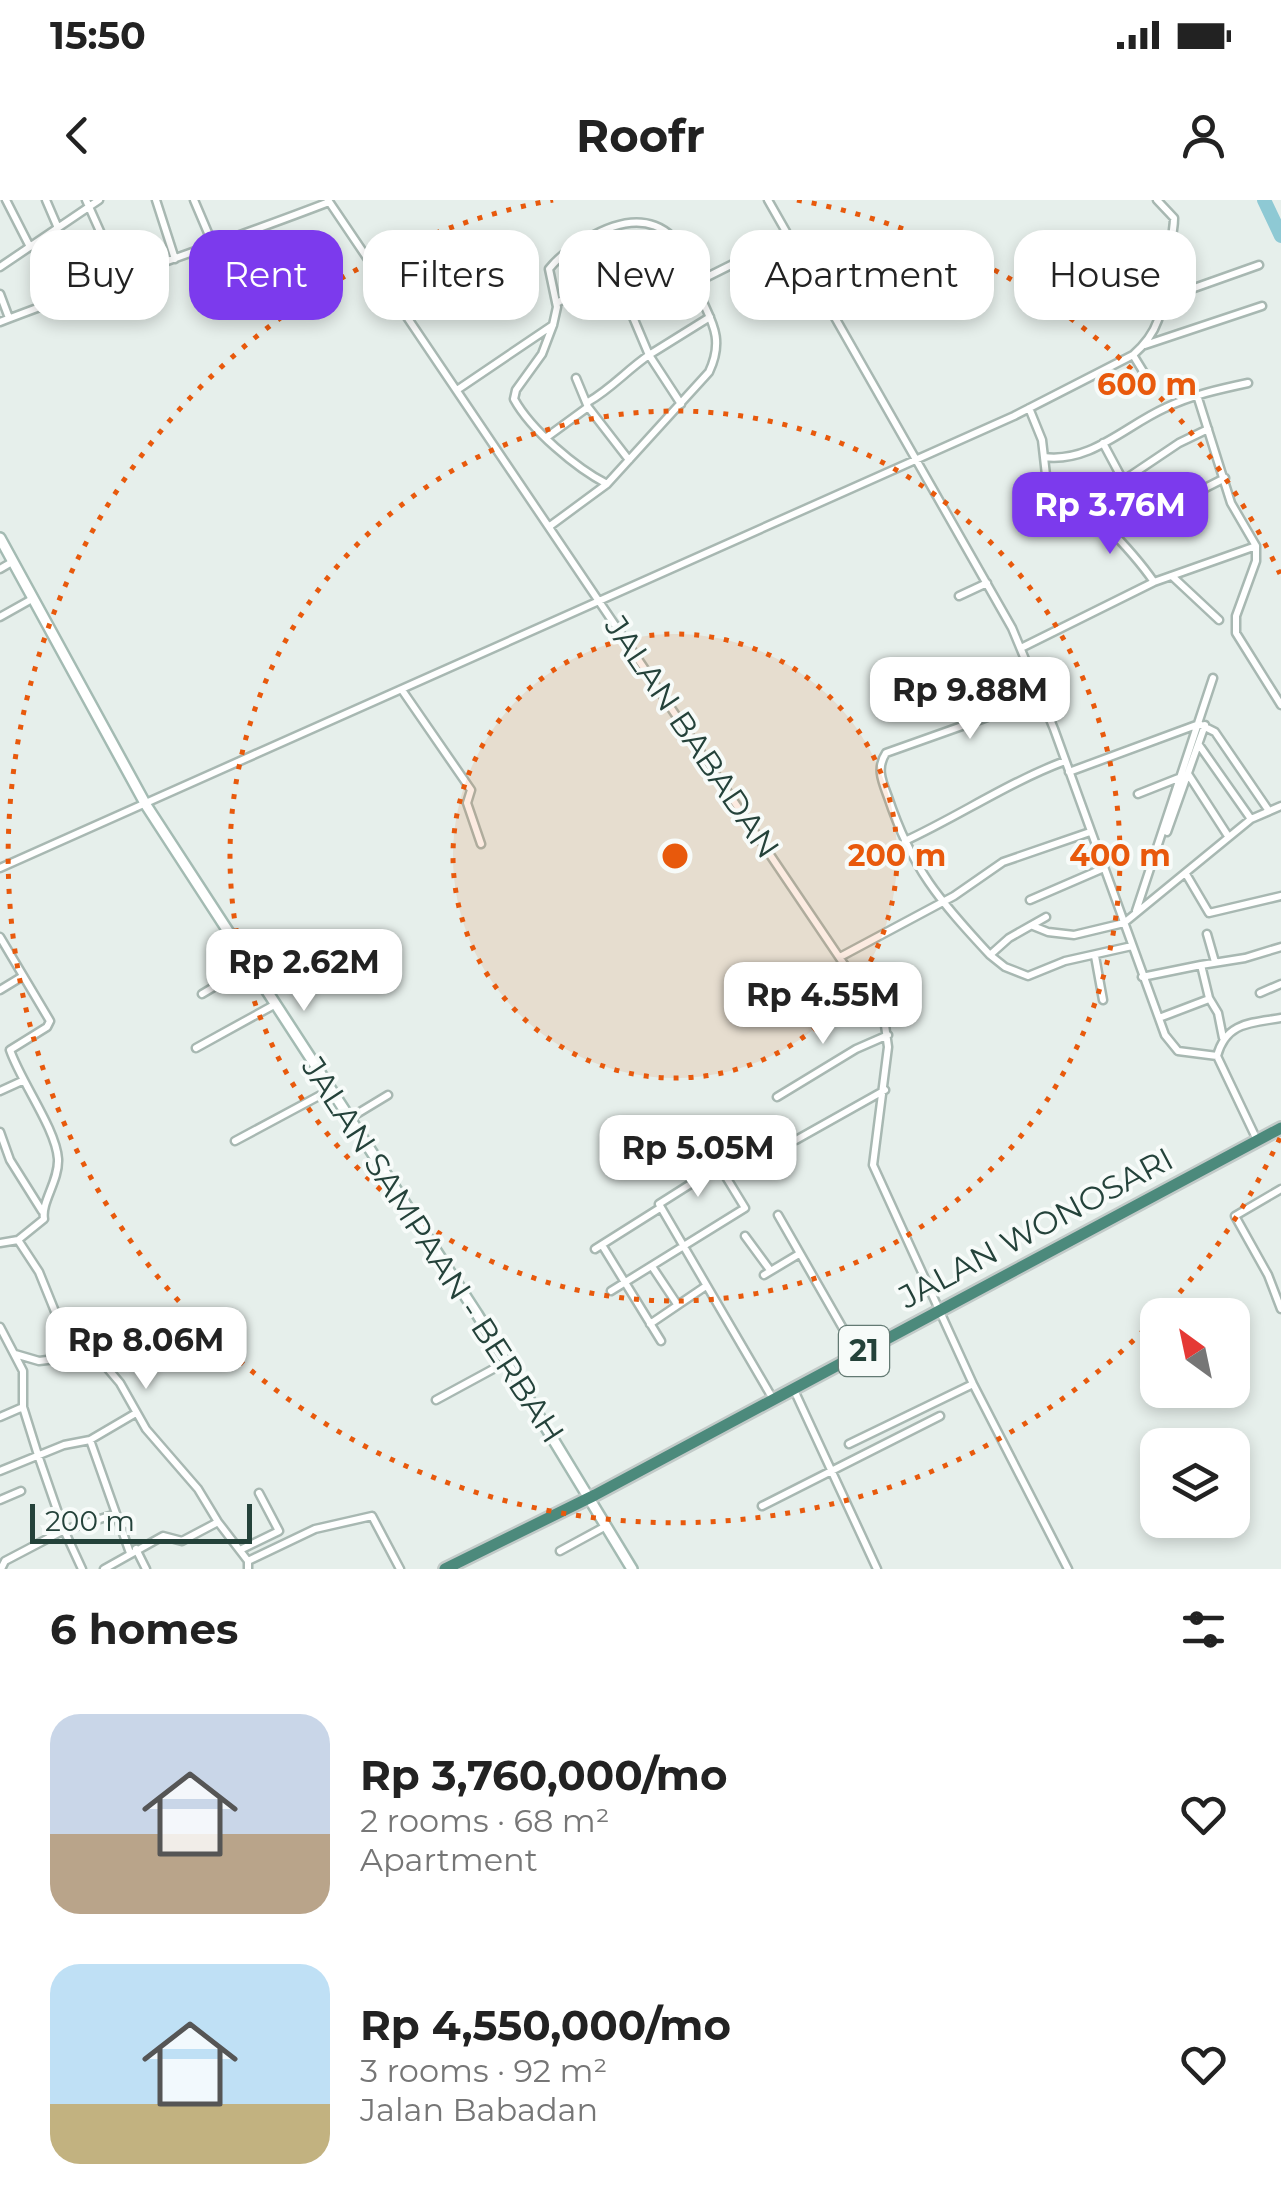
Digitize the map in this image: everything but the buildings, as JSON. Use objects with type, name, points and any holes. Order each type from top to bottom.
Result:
[{"type":"highway","name":"JALAN WONOSARI","points":[[445,1569],[591,1497],[1281,1128]]},
{"type":"main road","name":"JALAN SAMPAAN - BERBAH","points":[[0,538],[146,805],[507,1361],[632,1569]]},
{"type":"street","points":[[0,267],[30,247],[6,200]]},
{"type":"street","points":[[46,200],[58,228]]},
{"type":"street","points":[[55,230],[88,203],[98,200]]},
{"type":"street","points":[[156,200],[175,259]]},
{"type":"street","points":[[194,200],[207,230]]},
{"type":"street","points":[[768,200],[786,230]]},
{"type":"street","points":[[1157,200],[1174,218],[1174,230]]},
{"type":"street","points":[[255,230],[329,201]]},
{"type":"street","name":"JALAN BABADAN","points":[[329,201],[875,1008],[888,1035]]},
{"type":"street","points":[[88,203],[100,230]]},
{"type":"street","points":[[604,230],[620,222],[638,220],[660,230]]},
{"type":"street","points":[[169,261],[189,254]]},
{"type":"street","points":[[559,259],[549,269],[556,303],[554,325],[542,354],[514,397],[527,419],[594,478],[608,484]]},
{"type":"street","points":[[1196,287],[1259,265]]},
{"type":"street","points":[[0,294],[4,320],[30,310]]},
{"type":"street","points":[[1144,346],[1262,306]]},
{"type":"street","points":[[550,526],[608,484],[709,372],[718,352],[710,317]]},
{"type":"street","points":[[634,320],[649,355],[681,404]]},
{"type":"street","points":[[547,437],[607,392],[619,376],[705,320]]},
{"type":"street","points":[[836,320],[1021,648],[1142,976],[1172,1046],[1178,1051],[1217,1056]]},
{"type":"street","points":[[0,868],[1030,408],[1133,355],[1144,346],[1160,320]]},
{"type":"street","points":[[457,390],[554,325]]},
{"type":"street","points":[[1133,355],[1149,381]]},
{"type":"street","points":[[576,378],[588,405],[629,460]]},
{"type":"street","points":[[1044,457],[1066,459],[1164,408],[1197,395],[1248,383]]},
{"type":"street","points":[[1197,395],[1231,502],[1256,546],[1256,561],[1236,616],[1236,634],[1281,705]]},
{"type":"street","points":[[1030,408],[1038,427],[1046,474],[1135,555],[1154,582]]},
{"type":"street","points":[[1124,480],[1179,443],[1208,430]]},
{"type":"street","points":[[1103,443],[1141,514],[1148,517],[1225,478]]},
{"type":"street","points":[[1021,648],[1154,582],[1256,546]]},
{"type":"street","points":[[0,569],[12,562]]},
{"type":"street","points":[[1173,577],[1219,620]]},
{"type":"street","points":[[960,596],[987,583]]},
{"type":"street","points":[[0,618],[32,599]]},
{"type":"street","points":[[1138,794],[1185,775],[1199,744],[1213,678]]},
{"type":"street","points":[[402,690],[472,790],[467,803],[481,844]]},
{"type":"street","points":[[1041,698],[886,753],[880,762],[880,776],[919,872],[942,902],[1005,967],[1028,976],[1065,961],[1132,946]]},
{"type":"street","points":[[1138,911],[1202,725]]},
{"type":"street","points":[[1069,772],[1202,725],[1214,732],[1269,811]]},
{"type":"street","points":[[1199,744],[1251,819]]},
{"type":"street","points":[[905,841],[1020,779],[1065,761]]},
{"type":"street","points":[[1185,775],[1228,836]]},
{"type":"street","points":[[1034,926],[1074,935],[1124,923],[1228,836],[1251,819],[1281,806]]},
{"type":"street","points":[[840,957],[942,902],[1003,862],[1090,832]]},
{"type":"street","points":[[1030,900],[1104,868]]},
{"type":"street","points":[[1186,874],[1208,913],[1281,896]]},
{"type":"street","points":[[990,955],[1009,938],[1046,917]]},
{"type":"street","points":[[1206,934],[1215,962]]},
{"type":"street","points":[[0,937],[50,1021],[47,1027],[10,1050],[58,1156],[56,1183],[42,1211]]},
{"type":"street","points":[[1142,976],[1245,958],[1281,946]]},
{"type":"street","points":[[1095,956],[1104,1000]]},
{"type":"street","points":[[202,994],[249,966]]},
{"type":"street","points":[[1201,966],[1223,1038],[1217,1056],[1257,1141]]},
{"type":"street","points":[[0,990],[24,976]]},
{"type":"street","points":[[1260,993],[1281,984]]},
{"type":"street","points":[[1158,1018],[1209,998]]},
{"type":"street","points":[[196,1048],[274,1005]]},
{"type":"street","points":[[1223,1038],[1257,1020],[1281,1018]]},
{"type":"street","points":[[777,1097],[856,1048],[888,1035],[873,1165],[973,1384],[1068,1569]]},
{"type":"street","points":[[0,1090],[22,1081]]},
{"type":"street","points":[[235,1141],[330,1090]]},
{"type":"street","points":[[796,1140],[884,1090]]},
{"type":"street","points":[[350,1118],[388,1096]]},
{"type":"street","points":[[0,1132],[10,1160],[45,1216],[18,1240],[0,1243]]},
{"type":"street","points":[[611,1292],[745,1208],[704,1142]]},
{"type":"street","points":[[0,1164],[10,1160]]},
{"type":"street","points":[[719,1166],[658,1204],[773,1400]]},
{"type":"street","points":[[1281,1189],[1236,1216],[1272,1283],[1281,1310]]},
{"type":"street","points":[[660,1208],[599,1248],[661,1340]]},
{"type":"street","points":[[778,1216],[858,1354]]},
{"type":"street","points":[[745,1236],[767,1273],[798,1254]]},
{"type":"street","points":[[18,1240],[39,1272],[73,1356]]},
{"type":"street","points":[[653,1268],[677,1304]]},
{"type":"street","points":[[650,1324],[706,1286]]},
{"type":"street","points":[[0,1327],[24,1380],[24,1407],[38,1455],[82,1569]]},
{"type":"street","points":[[15,1354],[39,1360],[73,1356],[103,1363],[146,1430],[198,1489],[248,1565],[316,1530],[372,1516],[400,1569]]},
{"type":"street","points":[[436,1400],[507,1361]]},
{"type":"street","points":[[849,1444],[873,1428],[973,1384]]},
{"type":"street","points":[[794,1389],[877,1569]]},
{"type":"street","points":[[0,1417],[24,1407]]},
{"type":"street","points":[[0,1472],[64,1444],[90,1440],[136,1413]]},
{"type":"street","points":[[762,1506],[940,1416]]},
{"type":"street","points":[[873,1428],[880,1446]]},
{"type":"street","points":[[90,1440],[116,1514],[146,1569]]},
{"type":"street","points":[[0,1500],[20,1491]]},
{"type":"street","points":[[240,1550],[279,1531],[259,1493]]},
{"type":"street","points":[[1,1565],[64,1530],[116,1514]]},
{"type":"street","points":[[104,1569],[168,1535],[182,1541],[218,1522]]},
{"type":"street","points":[[560,1551],[606,1526]]},
{"type":"waterway","points":[[1264,200],[1281,236]]}]
